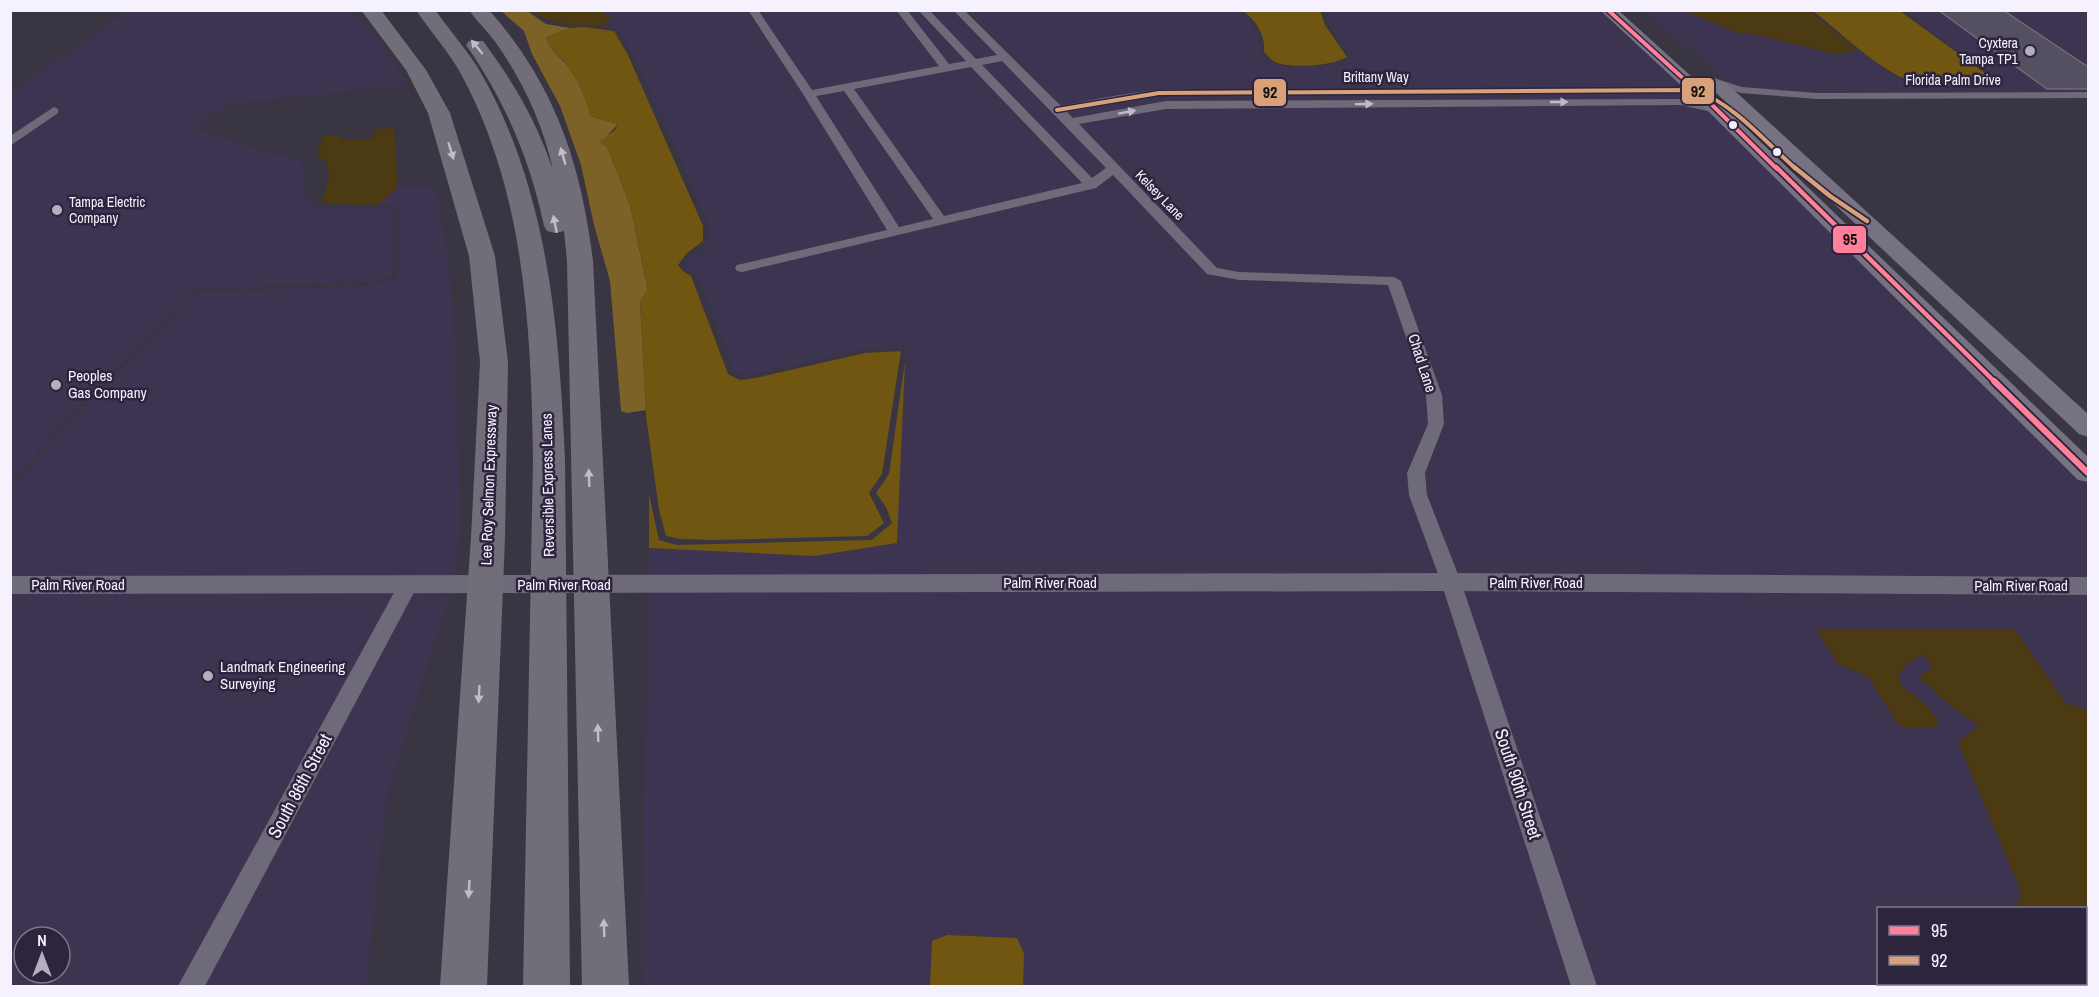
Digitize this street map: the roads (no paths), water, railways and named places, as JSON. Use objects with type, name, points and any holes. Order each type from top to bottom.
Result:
[{"type":"highway","name":"Lee Roy Selmon Expressway","points":[[370,10],[390,33],[416,70],[439,113],[482,256],[494,362],[488,537],[464,987]]},
{"type":"highway","points":[[397,10],[442,85],[470,153],[488,212],[500,274],[505,323],[494,362]]},
{"type":"highway","name":"Reversible Express Lanes","points":[[425,10],[459,52],[479,87],[507,156],[523,214],[544,337],[549,537],[547,987]]},
{"type":"highway","points":[[443,10],[459,24],[489,62],[512,98],[525,124],[549,191],[569,279],[573,288],[582,297]]},
{"type":"highway","points":[[478,10],[496,29],[526,71],[551,120],[569,178],[576,217],[582,297],[606,987]]},
{"type":"main road","points":[[1608,10],[1626,16],[1678,50]]},
{"type":"main road","points":[[1626,16],[1705,81],[1782,171],[2088,473]]},
{"type":"main road","points":[[1626,16],[1726,104],[1867,221],[2088,429]]},
{"type":"main road","points":[[1705,81],[1716,98],[1729,107],[1802,174],[1839,204],[1867,221]]},
{"type":"main road","points":[[1782,171],[1906,273],[1939,288]]},
{"type":"main road","points":[[1900,288],[1928,303],[1951,320],[2040,396],[2088,429]]},
{"type":"street","points":[[753,10],[809,94],[895,232]]},
{"type":"street","points":[[901,10],[946,68]]},
{"type":"street","points":[[923,10],[1090,185]]},
{"type":"street","name":"Kelsey Lane","points":[[958,10],[1070,122],[1212,271],[1239,276],[1394,281]]},
{"type":"street","points":[[809,94],[1004,57]]},
{"type":"street","name":"Brittany Way","points":[[1057,110],[1159,93],[1510,91],[1705,81]]},
{"type":"street","name":"Florida Palm Drive","points":[[1705,81],[1741,90],[1817,96],[2088,95]]},
{"type":"street","points":[[847,87],[940,221]]},
{"type":"street","points":[[1510,91],[1518,102]]},
{"type":"street","points":[[1319,92],[1323,104]]},
{"type":"street","name":"Florida Palm Drive","points":[[1726,104],[1817,96]]},
{"type":"street","name":"Brittany Way","points":[[1070,122],[1166,105],[1518,102],[1726,104]]},
{"type":"street","points":[[10,142],[54,111]]},
{"type":"street","points":[[742,268],[1090,185],[1114,168]]},
{"type":"street","name":"Chad Lane","points":[[1394,281],[1434,394],[1436,424],[1416,473],[1418,495],[1451,582]]},
{"type":"street","name":"Palm River Road","points":[[10,585],[1451,582],[2088,586]]},
{"type":"street","name":"South 90th Street","points":[[1451,582],[1584,987]]},
{"type":"street","name":"South 86th Street","points":[[191,987],[408,585]]},
{"type":"place","name":"Cyxtera Tampa TP1","points":[[2030,51]]},
{"type":"place","name":"Tampa Electric Company","points":[[57,210]]},
{"type":"place","name":"Peoples Gas Company","points":[[56,385]]},
{"type":"place","name":"Landmark Engineering Surveying","points":[[208,676]]}]
